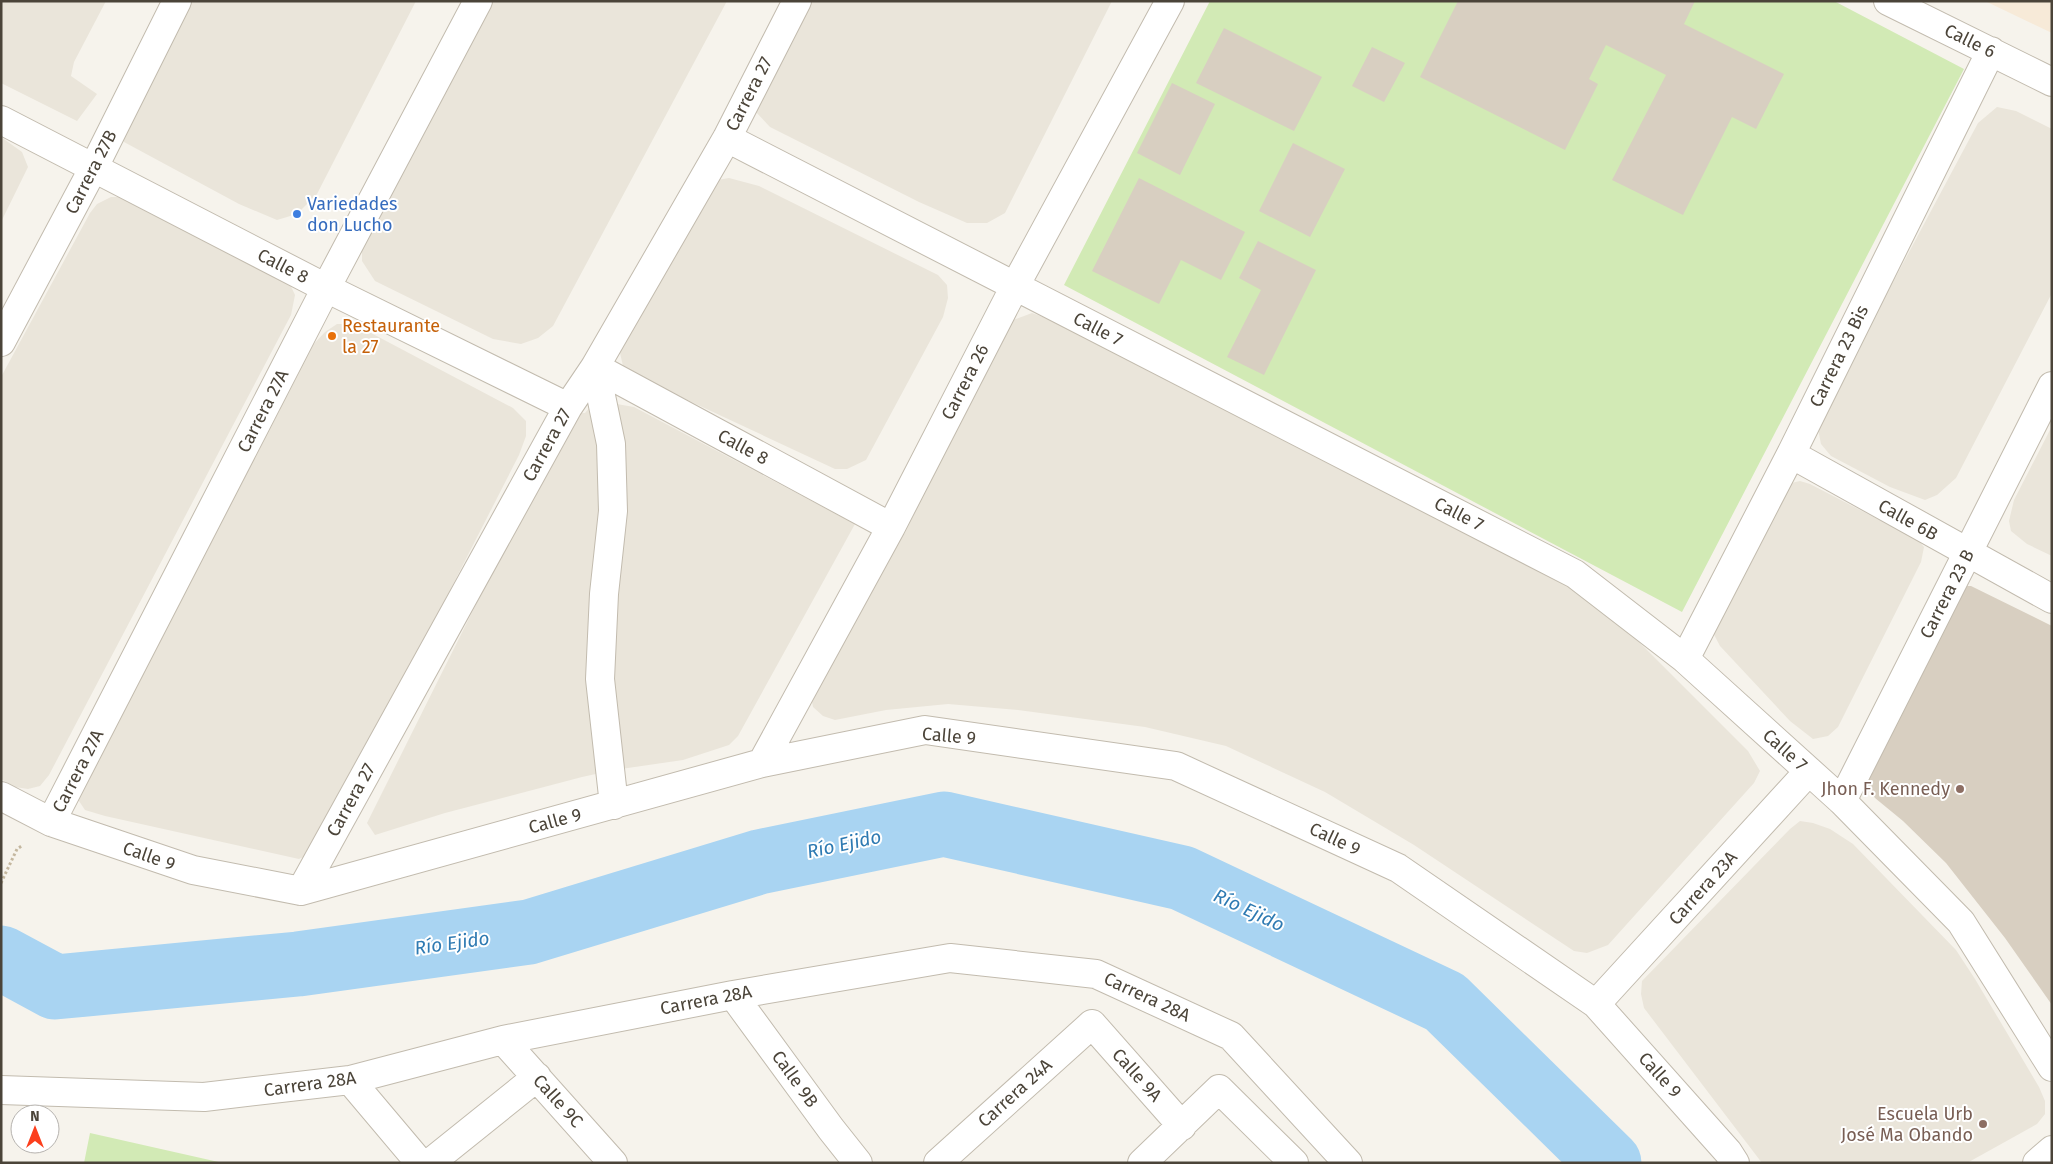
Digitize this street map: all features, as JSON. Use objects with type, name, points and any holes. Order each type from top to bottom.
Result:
[{"type":"street","name":"Carrera 27B","points":[[1,342],[93,168],[177,1]]},
{"type":"street","name":"Carrera 27A","points":[[51,822],[326,288],[478,1]]},
{"type":"street","name":"Carrera 27","points":[[301,891],[568,407],[595,367],[727,138],[796,1]]},
{"type":"street","name":"Carrera 26","points":[[762,763],[891,527],[1015,286],[1170,1]]},
{"type":"street","name":"Calle 6","points":[[1888,1],[2052,82]]},
{"type":"street","name":"Carrera 23 Bis","points":[[1684,659],[1791,454],[1991,51]]},
{"type":"street","name":"Calle 8","points":[[1,120],[326,288],[568,407]]},
{"type":"street","name":"Calle 7","points":[[727,138],[1575,574],[1684,659],[1809,771],[1842,801],[1961,922],[2052,1067]]},
{"type":"street","name":"Calle 8","points":[[595,367],[891,527]]},
{"type":"street","points":[[595,367],[611,444],[612,512],[604,594],[600,679],[614,805]]},
{"type":"street","name":"Carrera 23 B","points":[[1842,801],[2052,386]]},
{"type":"street","name":"Calle 6B","points":[[1791,454],[2052,599]]},
{"type":"street","name":"Calle 9","points":[[1,796],[51,822],[193,870],[301,891],[762,763],[925,730],[1176,766],[1398,868],[1596,1004],[1728,1152],[1735,1163]]},
{"type":"street","name":"Carrera 23A","points":[[1596,1004],[1809,771]]},
{"type":"street","name":"Carrera 28A","points":[[1,1090],[204,1097],[350,1080],[503,1040],[733,995],[950,958],[1096,974],[1231,1036],[1348,1163]]},
{"type":"street","name":"Calle 9B","points":[[733,995],[830,1129],[858,1163]]},
{"type":"street","name":"Calle 9A","points":[[1092,1024],[1182,1126]]},
{"type":"street","name":"Carrera 24A","points":[[938,1163],[1092,1024]]},
{"type":"street","name":"Calle 9C","points":[[503,1040],[613,1163]]},
{"type":"street","points":[[430,1163],[537,1077]]},
{"type":"street","points":[[350,1080],[420,1163]]},
{"type":"street","points":[[1142,1163],[1219,1089],[1294,1163]]},
{"type":"street","points":[[2036,1163],[2052,1150]]},
{"type":"path","points":[[1,883],[17,849]]},
{"type":"shaded area","points":[[1,1],[106,1],[74,62],[71,76],[97,94],[77,121],[1,83]]},
{"type":"shaded area","points":[[175,1],[416,1],[317,194],[297,214],[277,220],[239,204],[124,142],[119,118]]},
{"type":"shaded area","points":[[483,1],[727,1],[553,326],[538,338],[521,344],[493,339],[375,281],[362,261],[362,245]]},
{"type":"shaded area","points":[[798,1],[1112,1],[1005,213],[987,223],[967,223],[919,202],[770,127],[755,111]]},
{"type":"shaded area","points":[[1985,1],[2052,1],[2052,33]]},
{"type":"shaded area","points":[[1997,107],[2016,111],[2052,129],[2052,293],[1956,478],[1937,495],[1925,500],[1890,487],[1831,456],[1821,444],[1818,429],[1822,415],[1978,123]]},
{"type":"shaded area","points":[[1,137],[22,152],[28,167],[1,222]]},
{"type":"shaded area","points":[[729,178],[759,186],[938,275],[947,285],[948,298],[943,317],[866,460],[847,469],[835,469],[640,378],[623,366],[620,353],[621,339],[711,181]]},
{"type":"shaded area","points":[[111,197],[122,197],[288,280],[295,295],[291,315],[49,775],[40,786],[28,789],[15,787],[1,779],[1,377],[90,213],[97,204]]},
{"type":"shaded area","points":[[1032,313],[1060,323],[1574,589],[1603,606],[1748,751],[1760,771],[1754,783],[1608,945],[1587,953],[1574,951],[1414,845],[1325,792],[1226,746],[1145,727],[1018,710],[948,704],[886,710],[835,720],[823,716],[813,707],[810,691],[1000,336],[1013,320]]},
{"type":"shaded area","points":[[337,324],[354,324],[513,408],[526,421],[526,436],[519,455],[322,841],[312,853],[299,859],[85,810],[77,798],[311,347],[325,332]]},
{"type":"shaded area","points":[[611,403],[634,407],[855,524],[738,736],[729,745],[683,760],[614,770],[582,777],[445,813],[375,835],[367,823],[555,446],[582,413],[585,413],[590,407]]},
{"type":"shaded area","points":[[2052,426],[2052,556],[2027,544],[2011,531],[2009,521],[2014,500]]},
{"type":"shaded area","points":[[1800,481],[1810,484],[1918,540],[1924,547],[1921,562],[1838,727],[1828,736],[1813,739],[1790,721],[1720,646],[1710,627],[1787,484]]},
{"type":"shaded area","points":[[1800,821],[1830,829],[1853,844],[1956,950],[2039,1087],[2045,1101],[2045,1114],[2037,1124],[1967,1163],[1762,1163],[1644,1008],[1641,994],[1642,981]]},
{"type":"green space","points":[[1210,1],[1834,1],[1964,69],[1682,612],[1064,285]]},
{"type":"green space","points":[[90,1133],[223,1163],[84,1163]]},
{"type":"building","points":[[1458,1],[1695,1],[1684,24],[1784,74],[1756,129],[1732,117],[1683,215],[1612,180],[1666,75],[1606,45],[1589,79],[1598,84],[1565,150],[1420,77]]},
{"type":"building","points":[[1224,28],[1322,77],[1294,131],[1196,83]]},
{"type":"building","points":[[1372,47],[1405,63],[1384,102],[1352,86]]},
{"type":"building","points":[[1172,83],[1215,104],[1180,175],[1137,153]]},
{"type":"building","points":[[1293,143],[1345,169],[1310,237],[1259,211]]},
{"type":"building","points":[[1139,178],[1245,232],[1221,280],[1181,260],[1159,304],[1092,271]]},
{"type":"building","points":[[1258,241],[1316,270],[1264,375],[1227,357],[1261,290],[1239,278]]},
{"type":"building","name":"Jhon F. Kennedy","points":[[1963,586],[1971,586],[2052,626],[2052,1005],[2005,938],[1946,863],[1903,821],[1875,798],[1862,780]]},
{"type":"waterway","name":"Río Ejido","points":[[1,958],[55,987],[298,964],[529,932],[759,862],[944,824],[1182,878],[1445,1002],[1609,1163]]},
{"type":"place","name":"Variedades don Lucho","points":[[297,214]]},
{"type":"place","name":"Restaurante la 27","points":[[332,336]]},
{"type":"place","name":"Jhon F. Kennedy","points":[[1960,789]]},
{"type":"place","name":"Escuela Urb José Ma Obando","points":[[1983,1124]]}]
